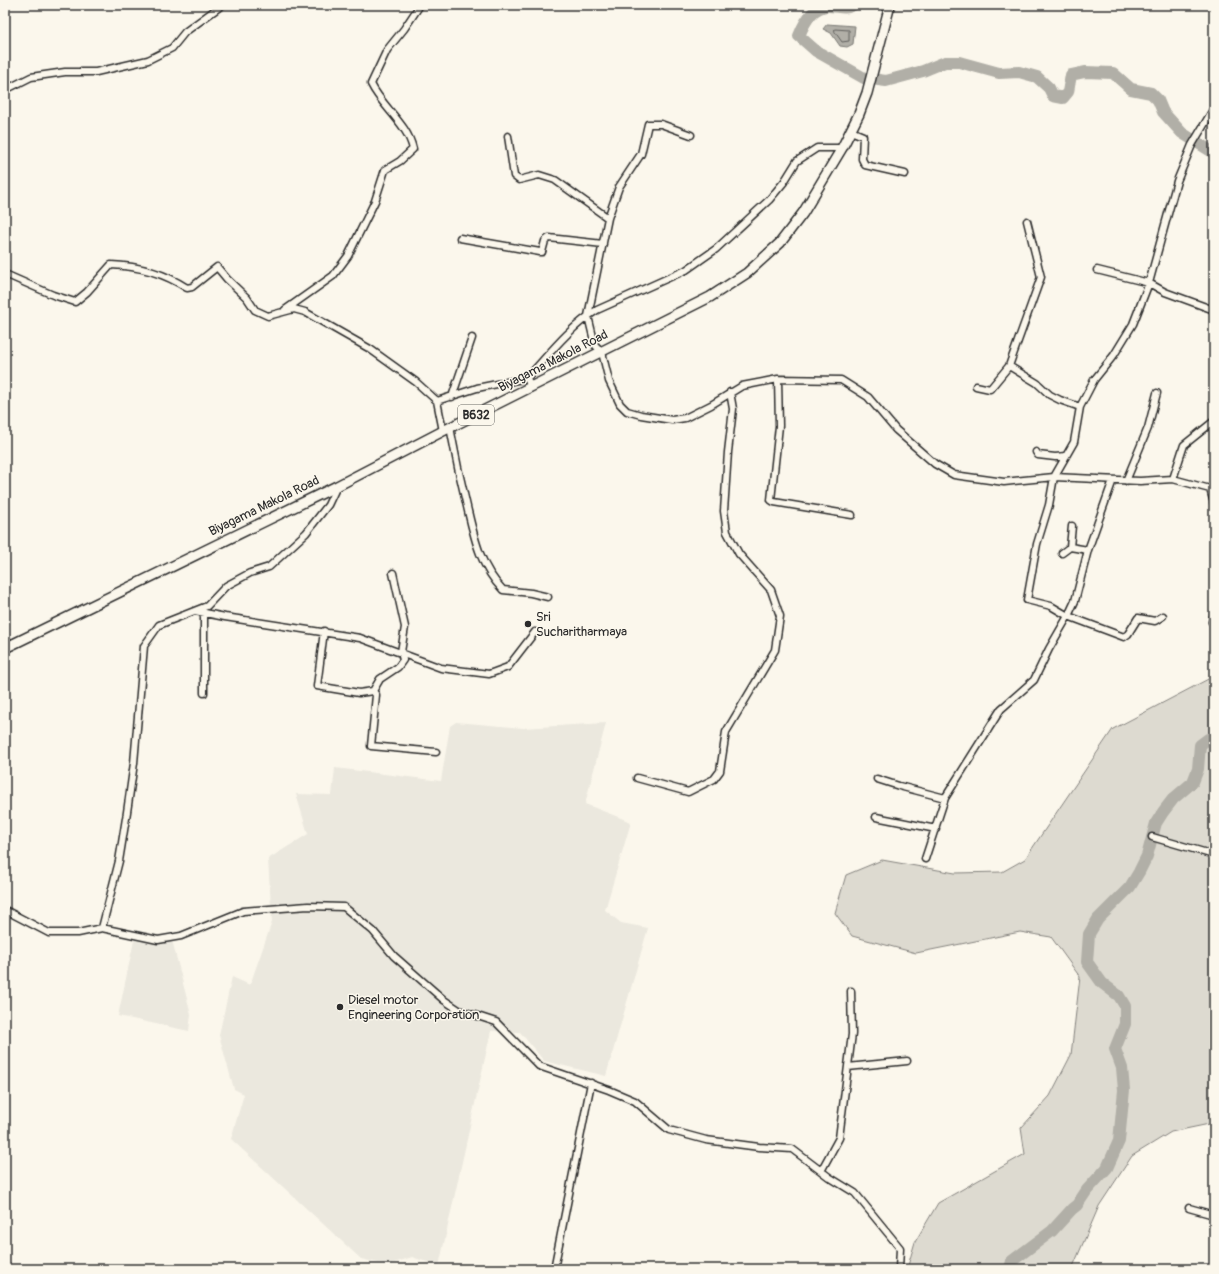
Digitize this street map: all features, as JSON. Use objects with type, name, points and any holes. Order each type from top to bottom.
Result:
[{"type":"main road","name":"Biyagama Makola Road","points":[[5,648],[337,486],[446,429],[531,388],[710,297],[747,273],[780,243],[803,213],[842,148],[867,93],[890,5]]},
{"type":"street","points":[[5,90],[31,77],[65,72],[96,72],[148,60],[172,48],[185,32],[222,5]]},
{"type":"street","points":[[282,311],[333,276],[348,256],[375,202],[385,170],[400,161],[413,149],[410,137],[375,94],[371,84],[387,50],[404,29],[420,5]]},
{"type":"street","points":[[1163,616],[1154,621],[1138,618],[1128,634],[1124,637],[1068,616],[1051,606],[1027,600],[1037,544],[1049,504],[1054,476],[1074,442],[1080,407],[1094,380],[1114,355],[1133,324],[1149,282],[1177,181],[1192,145],[1214,108]]},
{"type":"street","points":[[691,135],[661,124],[648,124],[641,154],[619,187],[608,218],[588,316],[595,345],[602,352],[609,381],[620,404],[627,411],[672,420],[685,418],[711,405],[742,386],[778,379],[841,380],[868,397],[896,430],[935,464],[954,475],[1004,482],[1054,476],[1126,481],[1173,479],[1210,489],[1214,504]]},
{"type":"street","points":[[851,131],[863,136],[862,160],[865,165],[905,174]]},
{"type":"street","points":[[508,136],[514,176],[516,178],[519,180],[539,175],[555,180],[608,218]]},
{"type":"street","points":[[437,401],[477,388],[527,378],[566,334],[588,316],[597,310],[686,270],[716,249],[769,200],[784,182],[797,161],[817,148],[842,148]]},
{"type":"street","points":[[976,386],[990,389],[1009,366],[1042,277],[1027,221]]},
{"type":"street","points":[[460,238],[540,252],[542,252],[545,240],[549,238],[603,244]]},
{"type":"street","points":[[5,274],[53,295],[75,302],[87,292],[111,265],[133,266],[172,278],[187,288],[192,287],[217,267],[247,298],[255,310],[268,316],[294,309],[305,312],[370,349],[416,382],[437,401],[446,429],[475,543],[494,581],[503,590],[531,592],[548,597]]},
{"type":"street","points":[[1097,270],[1149,282],[1165,292],[1214,310]]},
{"type":"street","points":[[452,397],[472,338]]},
{"type":"street","points":[[1009,366],[1037,383],[1050,395],[1080,407]]},
{"type":"street","points":[[527,378],[531,388]]},
{"type":"street","points":[[778,379],[779,426],[771,500],[774,502],[852,515]]},
{"type":"street","points":[[638,778],[688,792],[714,779],[720,771],[726,732],[775,650],[780,616],[771,590],[739,554],[727,532],[724,511],[728,452],[733,409],[730,392]]},
{"type":"street","points":[[1126,481],[1148,428],[1157,393]]},
{"type":"street","points":[[1173,479],[1184,445],[1214,421]]},
{"type":"street","points":[[1036,452],[1038,455],[1055,457],[1066,456]]},
{"type":"street","points":[[925,859],[946,798],[1001,709],[1034,680],[1075,602],[1088,550],[1113,480]]},
{"type":"street","points":[[102,928],[118,861],[127,812],[136,740],[144,646],[159,625],[207,606],[226,586],[250,573],[269,567],[306,533],[328,505],[337,486]]},
{"type":"street","points":[[1070,547],[1072,526]]},
{"type":"street","points":[[1062,553],[1070,547],[1088,550]]},
{"type":"street","points":[[373,691],[380,679],[398,667],[403,660],[401,652],[405,627],[393,572]]},
{"type":"street","points":[[196,611],[255,622],[324,631],[360,638],[441,668],[489,674],[508,667],[535,632]]},
{"type":"street","points":[[204,613],[204,693]]},
{"type":"street","points":[[1212,622],[1214,613]]},
{"type":"street","points":[[324,631],[318,686],[359,693],[373,691]]},
{"type":"street","points":[[373,691],[376,694],[371,746],[436,752]]},
{"type":"street","points":[[877,778],[898,786],[946,798]]},
{"type":"street","points":[[876,817],[936,829]]},
{"type":"street","points":[[1152,837],[1214,855]]},
{"type":"street","points":[[5,910],[49,933],[78,933],[102,928],[148,939],[172,939],[243,911],[308,906],[344,907],[374,930],[394,956],[444,1000],[459,1010],[496,1022],[539,1066],[591,1083],[635,1101],[669,1130],[706,1140],[758,1147],[792,1149],[821,1171],[856,1193],[900,1248],[899,1269]]},
{"type":"street","points":[[821,1171],[839,1138],[852,1034],[851,991]]},
{"type":"street","points":[[848,1067],[907,1061]]},
{"type":"street","points":[[554,1269],[591,1083]]},
{"type":"street","points":[[1189,1208],[1214,1215]]},
{"type":"shaded area","points":[[1214,676],[1214,1123],[1171,1132],[1132,1156],[1099,1206],[1072,1269],[907,1269],[915,1242],[938,1203],[1025,1154],[1021,1128],[1050,1096],[1071,1055],[1080,977],[1051,937],[1020,932],[916,953],[852,936],[835,913],[846,875],[882,860],[955,873],[1002,872],[1025,859],[1113,729]]},
{"type":"shaded area","points":[[456,722],[523,728],[606,723],[585,804],[631,822],[605,910],[621,923],[648,928],[606,1076],[544,1061],[520,1032],[491,1031],[439,1266],[412,1257],[388,1265],[361,1259],[231,1139],[244,1094],[234,1089],[219,1035],[232,977],[250,985],[272,922],[268,859],[308,834],[296,794],[332,795],[335,768],[441,781],[450,726]]},
{"type":"shaded area","points":[[135,936],[172,940],[191,1015],[189,1031],[118,1016]]},
{"type":"water","points":[[827,24],[855,26],[853,44],[847,47],[840,46],[831,33],[823,29]]},
{"type":"waterway","points":[[853,5],[844,8],[828,6],[818,9],[806,21],[799,36],[816,51],[864,78],[886,81],[923,71],[945,62],[959,62],[999,73],[1019,72],[1037,77],[1049,88],[1053,96],[1063,98],[1068,92],[1071,75],[1085,72],[1113,73],[1131,89],[1151,93],[1158,100],[1163,112],[1182,133],[1214,153]]},
{"type":"waterway","points":[[1010,1269],[1012,1261],[1052,1231],[1077,1205],[1087,1190],[1107,1168],[1119,1141],[1124,1090],[1122,1068],[1115,1049],[1125,1024],[1125,1006],[1119,996],[1102,983],[1087,962],[1089,934],[1098,919],[1130,887],[1147,856],[1156,823],[1173,799],[1193,782],[1198,769],[1200,745],[1208,739],[1214,739]]},
{"type":"place","name":"Sri Sucharitharmaya","points":[[528,624]]},
{"type":"place","name":"Diesel motor Engineering Corporation","points":[[340,1007]]}]
